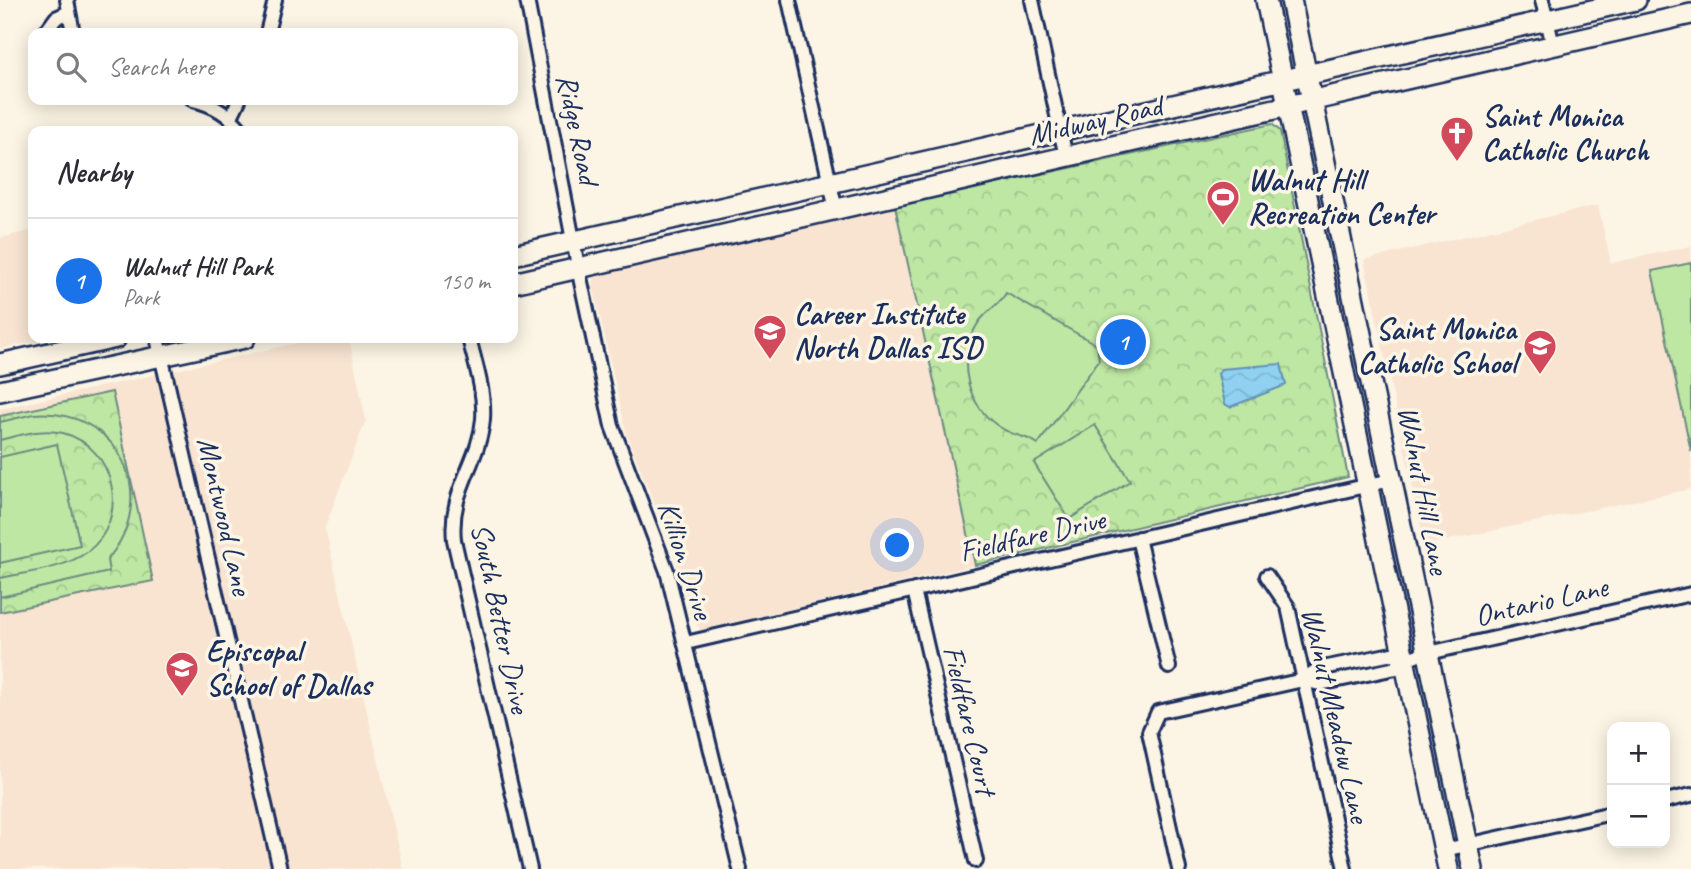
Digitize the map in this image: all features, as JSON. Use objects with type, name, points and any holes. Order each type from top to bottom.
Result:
[{"type":"main road","name":"Walnut Hill Lane","points":[[1266,0],[1446,859]]},
{"type":"main road","name":"Walnut Hill Lane","points":[[1290,0],[1473,869]]},
{"type":"main road","name":"Midway Road","points":[[518,254],[1636,0]]},
{"type":"main road","points":[[1595,9],[1601,35]]},
{"type":"main road","name":"Midway Road","points":[[518,282],[1691,14]]},
{"type":"main road","points":[[766,199],[772,225]]},
{"type":"main road","points":[[0,364],[94,343]]},
{"type":"main road","points":[[0,391],[59,378],[159,346],[191,343]]},
{"type":"main road","points":[[54,352],[59,378]]},
{"type":"main road","points":[[1343,371],[1368,365]]},
{"type":"street","points":[[268,28],[275,0]]},
{"type":"street","name":"Ridge Road","points":[[527,0],[578,268]]},
{"type":"street","points":[[789,0],[836,210]]},
{"type":"street","points":[[1032,0],[1066,157]]},
{"type":"street","points":[[1542,0],[1553,45]]},
{"type":"street","points":[[49,28],[68,6]]},
{"type":"street","points":[[68,6],[72,28]]},
{"type":"street","points":[[210,105],[231,117],[238,126]]},
{"type":"street","points":[[231,117],[237,105]]},
{"type":"street","name":"Killion Drive","points":[[578,268],[612,426],[667,571],[740,869]]},
{"type":"street","name":"South Better Drive","points":[[470,343],[481,391],[483,418],[479,439],[454,504],[454,540],[530,869]]},
{"type":"street","name":"Montwood Lane","points":[[159,346],[280,869]]},
{"type":"street","name":"Fieldfare Drive","points":[[686,643],[1391,480]]},
{"type":"street","points":[[1138,538],[1169,667]]},
{"type":"street","name":"Walnut Meadow Lane","points":[[1267,576],[1288,607],[1345,869]]},
{"type":"street","name":"Fieldfare Court","points":[[914,590],[976,861]]},
{"type":"street","name":"Ontario Lane","points":[[1179,869],[1149,732],[1158,712],[1303,680],[1320,684],[1396,668],[1402,659],[1691,594]]},
{"type":"street","points":[[1670,800],[1691,794]]},
{"type":"street","points":[[1446,859],[1468,845],[1607,814]]},
{"type":"shaded area","name":"Saint Monica Catholic School","points":[[1598,205],[1611,263],[1691,246],[1691,489],[1425,545],[1364,260]]},
{"type":"shaded area","name":"Career Institute North Dallas ISD","points":[[895,206],[975,565],[701,630],[692,619],[675,557],[627,435],[592,282],[597,274]]},
{"type":"shaded area","points":[[28,231],[29,343],[0,349],[0,238]]},
{"type":"shaded area","name":"Episcopal School of Dallas","points":[[297,343],[350,343],[366,420],[325,527],[403,869],[0,869],[0,409]]},
{"type":"green space","points":[[1272,124],[1280,131],[1348,477],[975,565],[895,206]]},
{"type":"green space","points":[[1691,263],[1691,451],[1652,271]]},
{"type":"green space","points":[[1006,293],[1097,345],[1099,360],[1038,444],[1007,431],[991,420],[973,397],[968,383],[966,368],[970,339],[980,320]]},
{"type":"green space","points":[[112,392],[153,581],[0,612],[0,416]]},
{"type":"green space","points":[[34,414],[64,416],[89,425],[109,440],[123,460],[130,484],[131,509],[123,535],[107,560],[109,572],[0,597],[0,578],[57,566],[87,552],[101,538],[113,504],[111,485],[105,468],[95,453],[81,441],[63,433],[47,431],[0,440],[0,422]]},
{"type":"green space","points":[[1095,425],[1130,481],[1069,519],[1034,463]]},
{"type":"green space","points":[[57,444],[80,545],[0,563],[0,457]]},
{"type":"water","points":[[1281,364],[1286,385],[1230,407],[1225,404],[1218,374],[1221,369]]},
{"type":"place","name":"Saint Monica Catholic Church","points":[[1457,163]]},
{"type":"place","name":"Walnut Hill Recreation Center","points":[[1223,227]]},
{"type":"place","name":"Walnut Hill Park","points":[[1123,342]]},
{"type":"place","name":"Career Institute North Dallas ISD","points":[[770,361]]},
{"type":"place","name":"Saint Monica Catholic School","points":[[1540,376]]},
{"type":"place","name":"Episcopal School of Dallas","points":[[182,698]]}]
